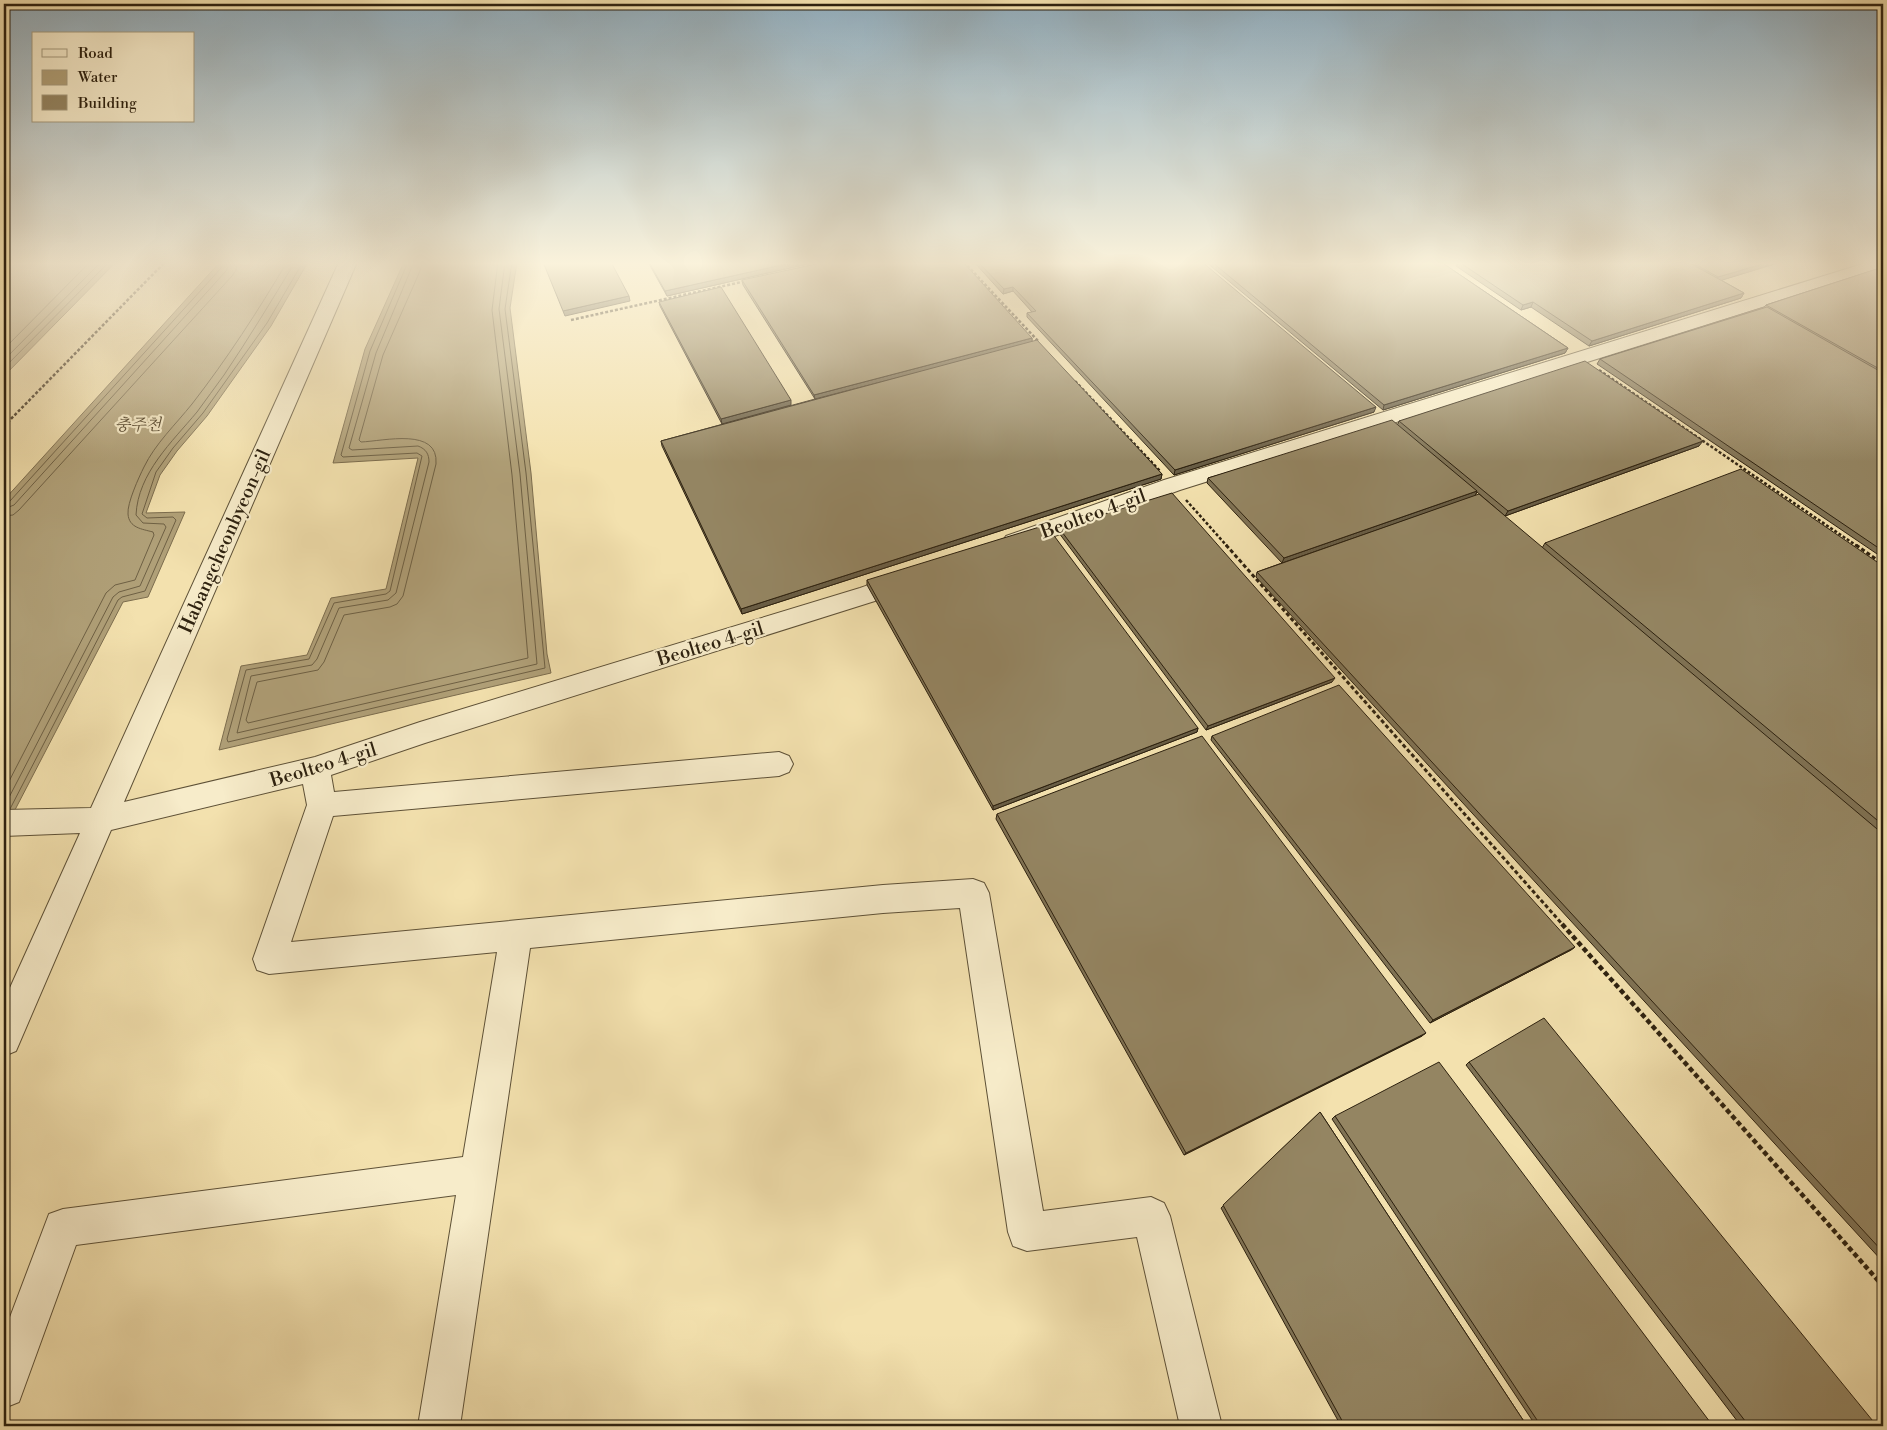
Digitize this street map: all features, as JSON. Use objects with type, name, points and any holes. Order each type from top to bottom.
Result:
[{"type":"street","name":"Habangcheonbyeon-gil","points":[[4,1040],[318,329]]},
{"type":"street","name":"Beolteo 4-gil","points":[[996,548],[1172,484],[1670,329]]},
{"type":"street","name":"Beolteo 4-gil","points":[[4,823],[102,820],[315,769],[420,733],[859,597],[923,574]]},
{"type":"street","points":[[322,805],[780,764]]},
{"type":"street","points":[[315,769],[322,805],[269,959],[883,898],[973,893],[1027,1232],[1151,1216],[1201,1426]]},
{"type":"street","points":[[439,1426],[516,934]]},
{"type":"street","points":[[4,1387],[63,1228],[478,1174]]},
{"type":"path","points":[[4,426],[99,329]]},
{"type":"path","points":[[1027,329],[1045,348]]},
{"type":"path","points":[[1579,357],[1883,564]]},
{"type":"path","points":[[1072,377],[1172,484],[1883,1286]]},
{"type":"water","points":[[4,329],[50,329],[4,376]]},
{"type":"water","name":"충주천","points":[[159,329],[269,329],[207,416],[177,451],[160,475],[146,513],[185,512],[148,597],[123,602],[4,831],[4,500]]},
{"type":"water","points":[[374,329],[513,329],[531,473],[547,654],[551,673],[219,750],[241,666],[307,655],[331,598],[386,589],[418,458],[333,463],[365,349]]},
{"type":"building","points":[[673,329],[747,329],[791,400],[721,419]]},
{"type":"building","points":[[773,329],[1024,329],[1032,338],[814,395]]},
{"type":"building","points":[[1042,329],[1282,329],[1376,407],[1175,470]]},
{"type":"building","points":[[1292,329],[1540,329],[1568,348],[1384,405]]},
{"type":"building","points":[[1573,329],[1631,329],[1592,341]]},
{"type":"building","points":[[1697,329],[1805,329],[1883,373],[1883,551],[1600,359]]},
{"type":"building","points":[[1808,329],[1883,329],[1883,371]]},
{"type":"building","points":[[1037,340],[1162,474],[741,609],[661,441]]},
{"type":"building","points":[[1585,361],[1703,441],[1508,511],[1399,421]]},
{"type":"building","points":[[1392,420],[1477,491],[1284,558],[1208,478]]},
{"type":"building","points":[[1741,469],[1883,566],[1883,825],[1545,543]]},
{"type":"building","points":[[1172,493],[1335,678],[1208,726],[1059,528]]},
{"type":"building","points":[[1479,494],[1883,834],[1883,1252],[1257,572]]},
{"type":"building","points":[[1046,525],[1198,728],[993,806],[867,580]]},
{"type":"building","points":[[1339,685],[1575,947],[1433,1020],[1212,736]]},
{"type":"building","points":[[1202,736],[1426,1033],[1186,1153],[997,814]]},
{"type":"building","points":[[1544,1018],[1877,1426],[1749,1426],[1469,1062]]},
{"type":"building","points":[[1439,1062],[1713,1426],[1541,1426],[1335,1116]]},
{"type":"building","points":[[1320,1112],[1527,1426],[1345,1426],[1223,1205]]}]
